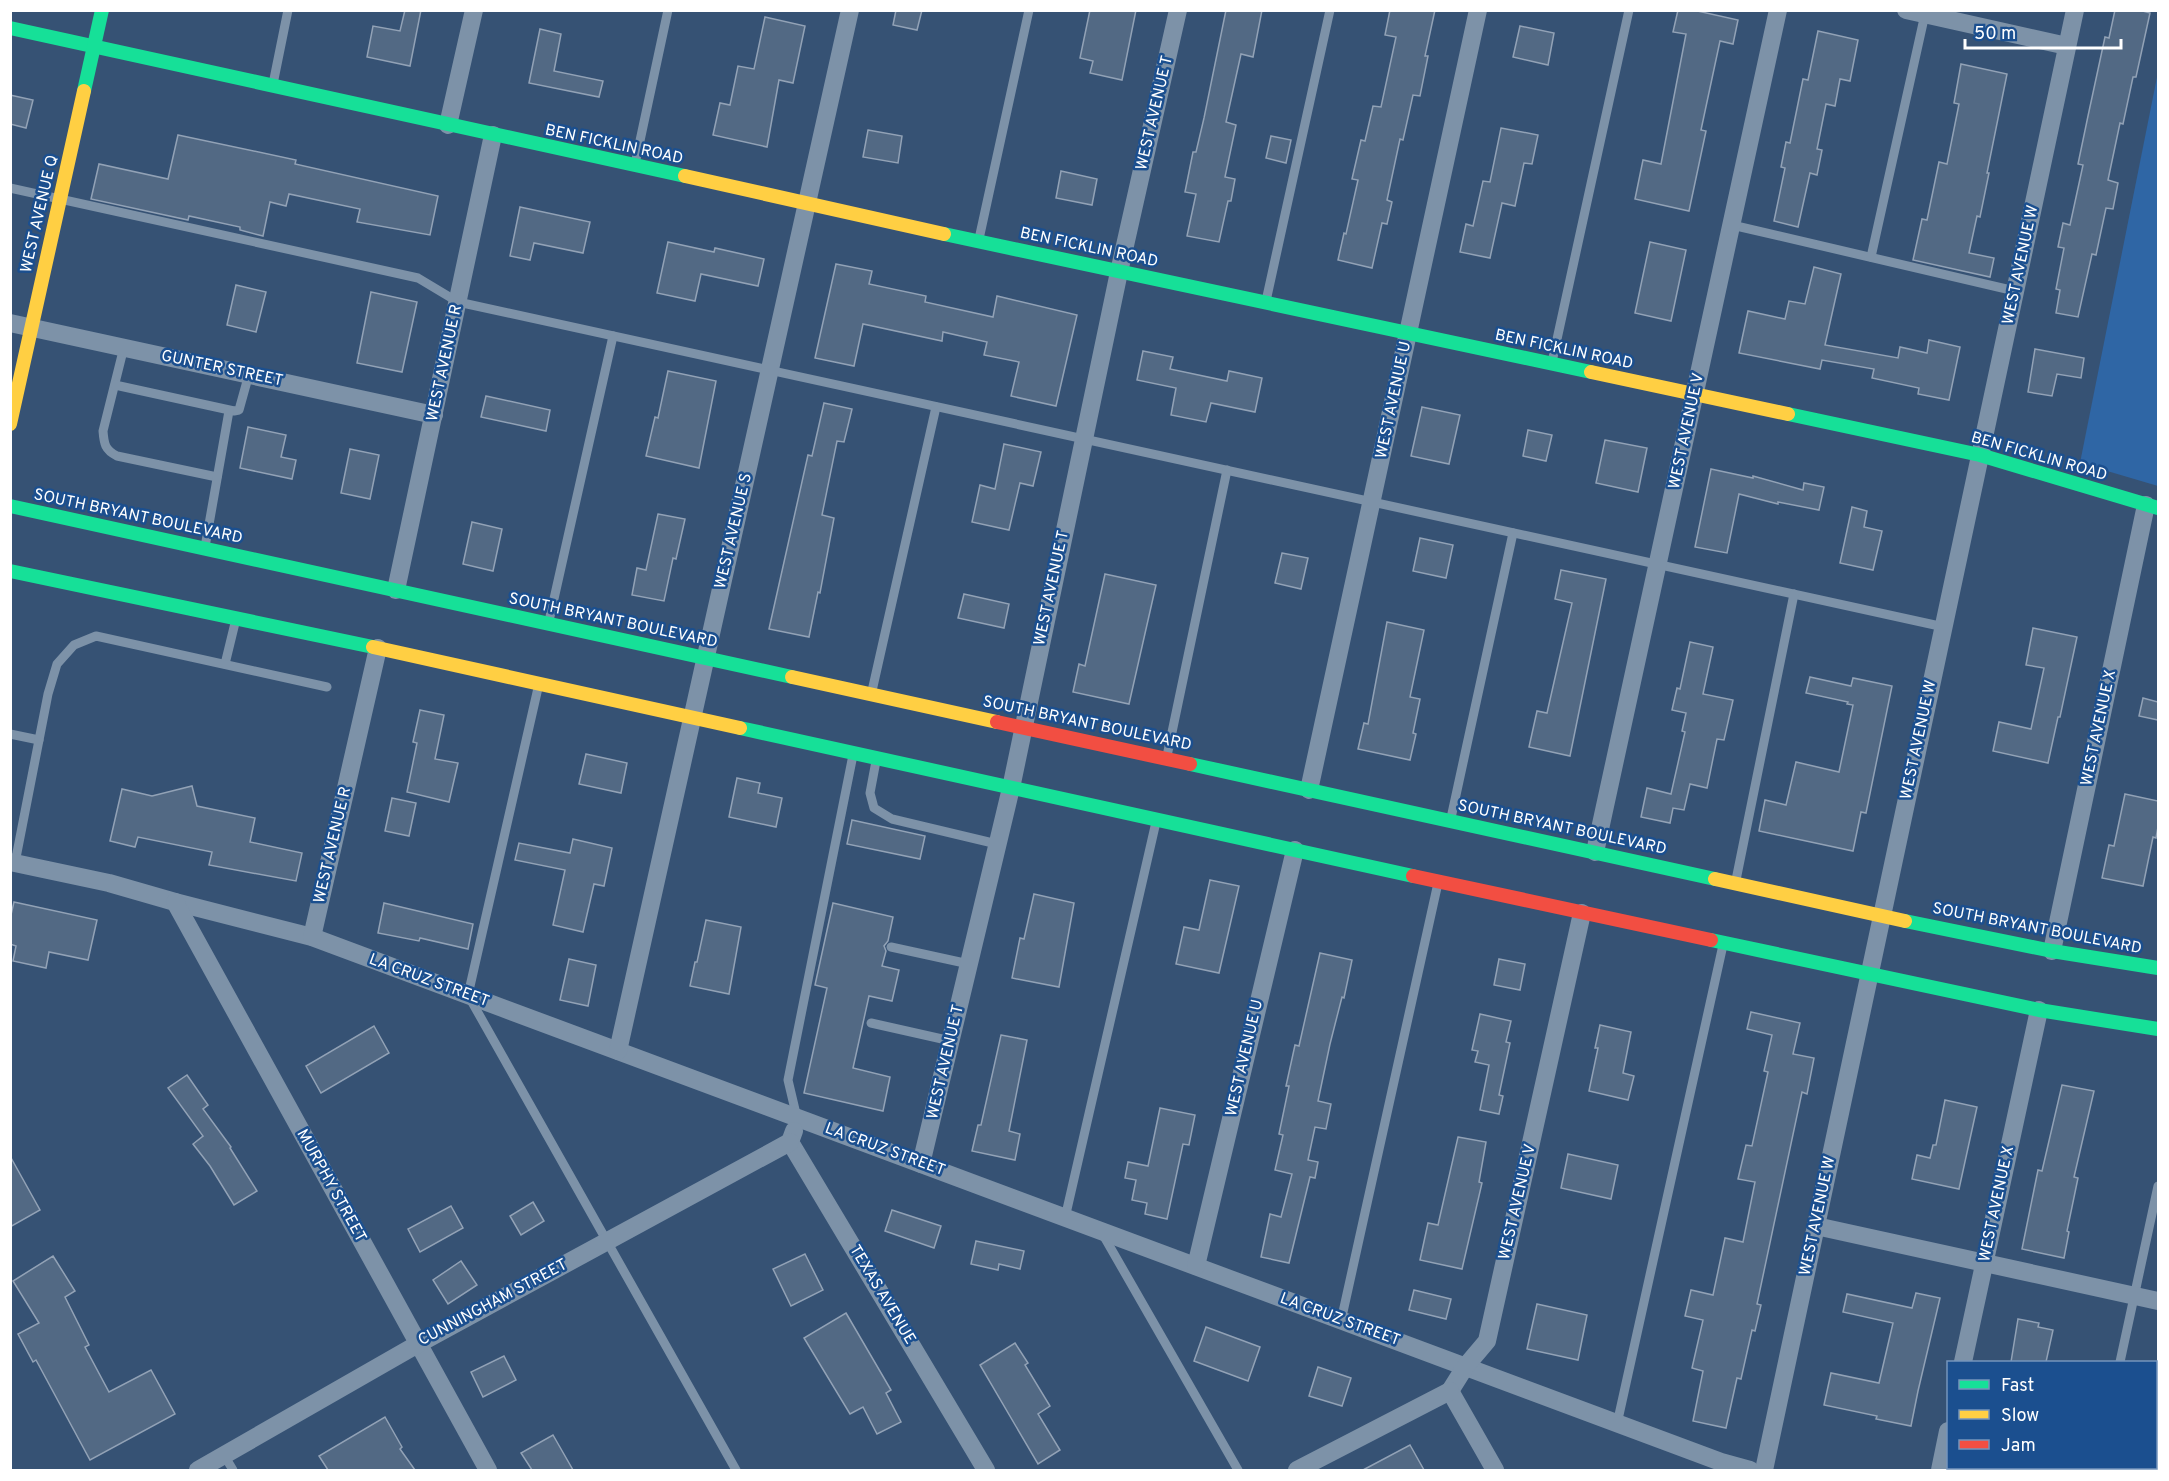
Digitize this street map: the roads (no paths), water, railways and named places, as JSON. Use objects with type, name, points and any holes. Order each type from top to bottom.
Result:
[{"type":"main road","name":"WEST AVENUE Q","points":[[10,424],[102,10]]},
{"type":"main road","name":"BEN FICKLIN ROAD","points":[[10,28],[1119,272],[1980,455],[2152,506]]},
{"type":"main road","name":"SOUTH BRYANT BOULEVARD","points":[[10,506],[1882,916],[2052,951],[2158,968]]},
{"type":"main road","points":[[10,571],[378,648],[1582,913],[2039,1010],[2158,1029]]},
{"type":"street","points":[[448,125],[474,10]]},
{"type":"street","name":"WEST AVENUE S","points":[[618,1051],[850,10]]},
{"type":"street","name":"WEST AVENUE T","points":[[921,1164],[1011,788],[1119,272],[1178,10]]},
{"type":"street","name":"WEST AVENUE U","points":[[1309,790],[1478,10]]},
{"type":"street","name":"WEST AVENUE V","points":[[1595,852],[1778,10]]},
{"type":"street","points":[[1906,10],[2067,46]]},
{"type":"street","name":"WEST AVENUE W","points":[[1764,1470],[2075,10]]},
{"type":"street","name":"WEST AVENUE R","points":[[396,590],[493,135]]},
{"type":"street","name":"GUNTER STREET","points":[[10,323],[434,415]]},
{"type":"street","name":"WEST AVENUE X","points":[[2052,951],[2152,506]]},
{"type":"street","name":"WEST AVENUE R","points":[[312,937],[378,648]]},
{"type":"street","name":"WEST AVENUE U","points":[[1196,1266],[1295,850]]},
{"type":"street","name":"LA CRUZ STREET","points":[[13,862],[109,883],[312,937],[1617,1424],[1721,1462],[1750,1470]]},
{"type":"street","name":"MURPHY STREET","points":[[175,902],[488,1470]]},
{"type":"street","name":"WEST AVENUE V","points":[[1450,1391],[1465,1367],[1486,1341],[1582,913]]},
{"type":"street","name":"WEST AVENUE X","points":[[1963,1361],[2039,1010]]},
{"type":"street","points":[[790,1142],[797,1118]]},
{"type":"street","name":"CUNNINGHAM STREET","points":[[198,1470],[229,1463],[418,1344],[790,1142]]},
{"type":"street","name":"TEXAS AVENUE","points":[[790,1142],[986,1470]]},
{"type":"street","points":[[1816,1226],[2158,1301]]},
{"type":"street","points":[[1298,1470],[1450,1391],[1495,1470]]},
{"type":"street","points":[[1940,1470],[1947,1436]]},
{"type":"lane","points":[[272,87],[288,10]]},
{"type":"lane","points":[[635,166],[668,10]]},
{"type":"lane","points":[[979,241],[1029,10]]},
{"type":"lane","points":[[1265,303],[1330,10]]},
{"type":"lane","points":[[1551,364],[1629,10]]},
{"type":"lane","points":[[1871,257],[1925,13]]},
{"type":"lane","points":[[10,188],[418,278],[458,302],[1944,627]]},
{"type":"lane","points":[[1732,225],[2015,291]]},
{"type":"lane","points":[[548,623],[613,336]]},
{"type":"lane","points":[[124,347],[103,431],[104,444],[108,452],[117,456],[217,477]]},
{"type":"lane","points":[[115,385],[229,411],[239,410],[249,375]]},
{"type":"lane","points":[[872,694],[936,407]]},
{"type":"lane","points":[[205,549],[229,411]]},
{"type":"lane","points":[[1166,758],[1227,471]]},
{"type":"lane","points":[[1450,821],[1513,533]]},
{"type":"lane","points":[[1736,883],[1794,594]]},
{"type":"lane","points":[[225,664],[235,619]]},
{"type":"lane","points":[[13,862],[48,694],[57,664],[74,645],[96,636],[327,687]]},
{"type":"lane","points":[[539,684],[468,995],[736,1470]]},
{"type":"lane","points":[[10,734],[39,740]]},
{"type":"lane","points":[[797,1118],[788,1080],[853,753]]},
{"type":"lane","points":[[877,759],[870,793],[874,808],[892,819],[998,844]]},
{"type":"lane","points":[[1065,1218],[1156,820]]},
{"type":"lane","points":[[1341,1321],[1439,881]]},
{"type":"lane","points":[[1617,1424],[1723,943]]},
{"type":"lane","points":[[891,947],[969,964]]},
{"type":"lane","points":[[871,1023],[951,1041]]},
{"type":"lane","points":[[2120,1361],[2158,1186]]},
{"type":"lane","points":[[1101,1231],[1238,1470]]}]
